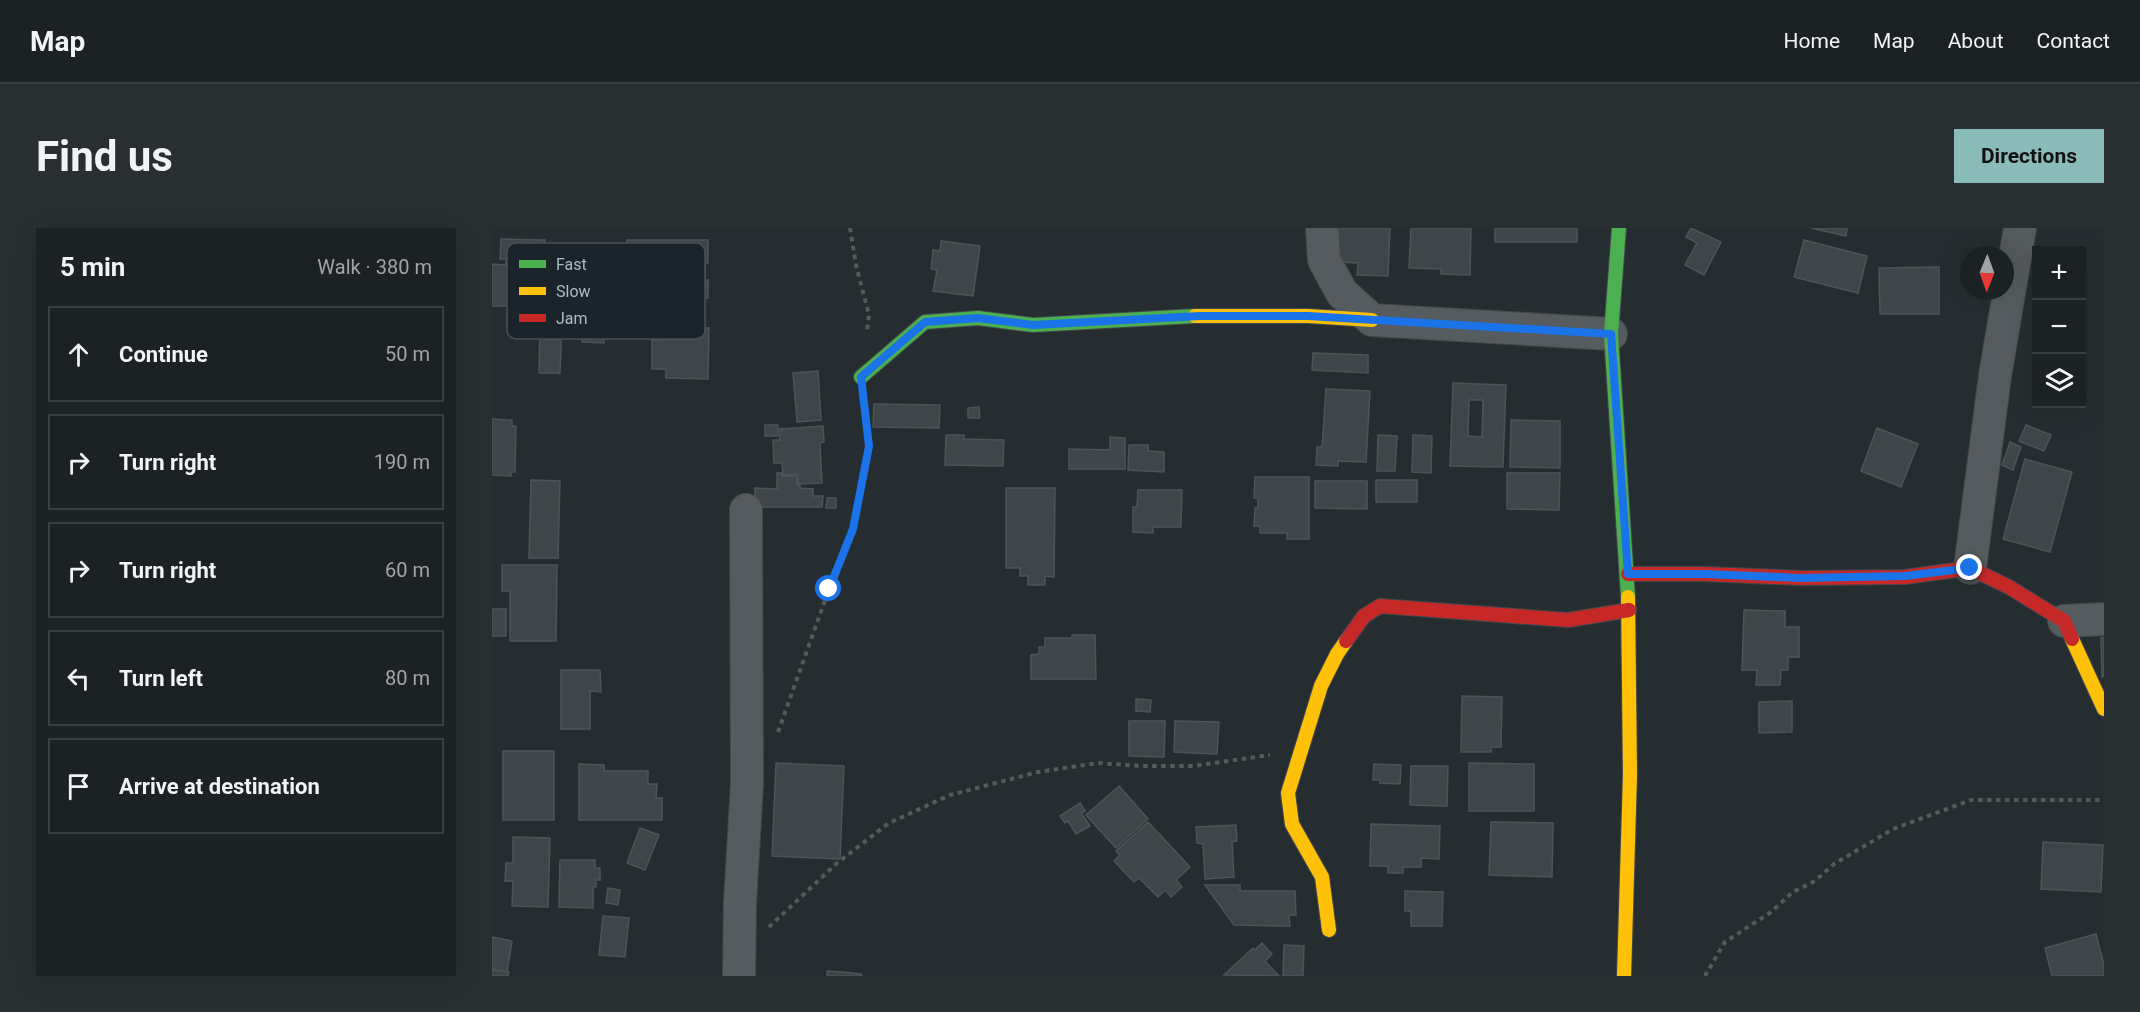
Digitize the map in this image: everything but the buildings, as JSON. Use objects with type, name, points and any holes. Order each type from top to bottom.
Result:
[{"type":"street","points":[[1322,228],[1324,260],[1342,293],[1372,320]]},
{"type":"street","points":[[1619,228],[1611,334],[1629,610],[1630,775],[1624,976]]},
{"type":"street","points":[[1970,568],[1995,376],[2020,228]]},
{"type":"street","points":[[861,377],[925,322],[978,318],[1033,325],[1200,316],[1308,316],[1611,334]]},
{"type":"street","points":[[739,965],[747,784],[746,510]]},
{"type":"street","points":[[1628,574],[1801,578],[1893,577],[1970,568],[2010,587],[2064,621],[2104,709]]},
{"type":"street","points":[[1329,930],[1322,877],[1292,824],[1288,793],[1321,686],[1337,654],[1364,616],[1380,606],[1568,620],[1629,610]]},
{"type":"street","points":[[2064,621],[2104,619]]},
{"type":"path","points":[[775,740],[853,529],[869,446],[861,377],[869,315],[856,265],[850,228]]},
{"type":"path","points":[[739,965],[836,864],[889,823],[950,795],[1038,772],[1098,763],[1192,766],[1301,751]]},
{"type":"path","points":[[1704,976],[1725,942],[1771,912],[1793,892],[1815,881],[1834,864],[1893,829],[1971,800],[2104,800]]},
{"type":"traffic: fast","points":[[1619,228],[1611,334],[1628,597]]},
{"type":"traffic: fast","points":[[861,377],[925,322],[978,318],[1033,325],[1195,316]]},
{"type":"traffic: slow","points":[[1195,316],[1308,316],[1372,320]]},
{"type":"traffic: slow","points":[[1624,976],[1630,775],[1628,597]]},
{"type":"traffic: slow","points":[[2072,639],[2104,709]]},
{"type":"traffic: slow","points":[[1329,930],[1322,877],[1292,824],[1288,793],[1321,686],[1346,641]]},
{"type":"traffic: jam","points":[[1628,574],[1801,578],[1905,577],[1970,568],[2009,587],[2064,621],[2072,639]]},
{"type":"traffic: jam","points":[[1346,641],[1364,616],[1380,606],[1568,620],[1629,610]]},
{"type":"route","points":[[829,589],[853,529],[869,446],[861,377],[925,322],[978,318],[1033,325],[1200,316],[1308,316],[1611,334],[1628,574],[1801,578],[1905,576],[1970,568]]}]
